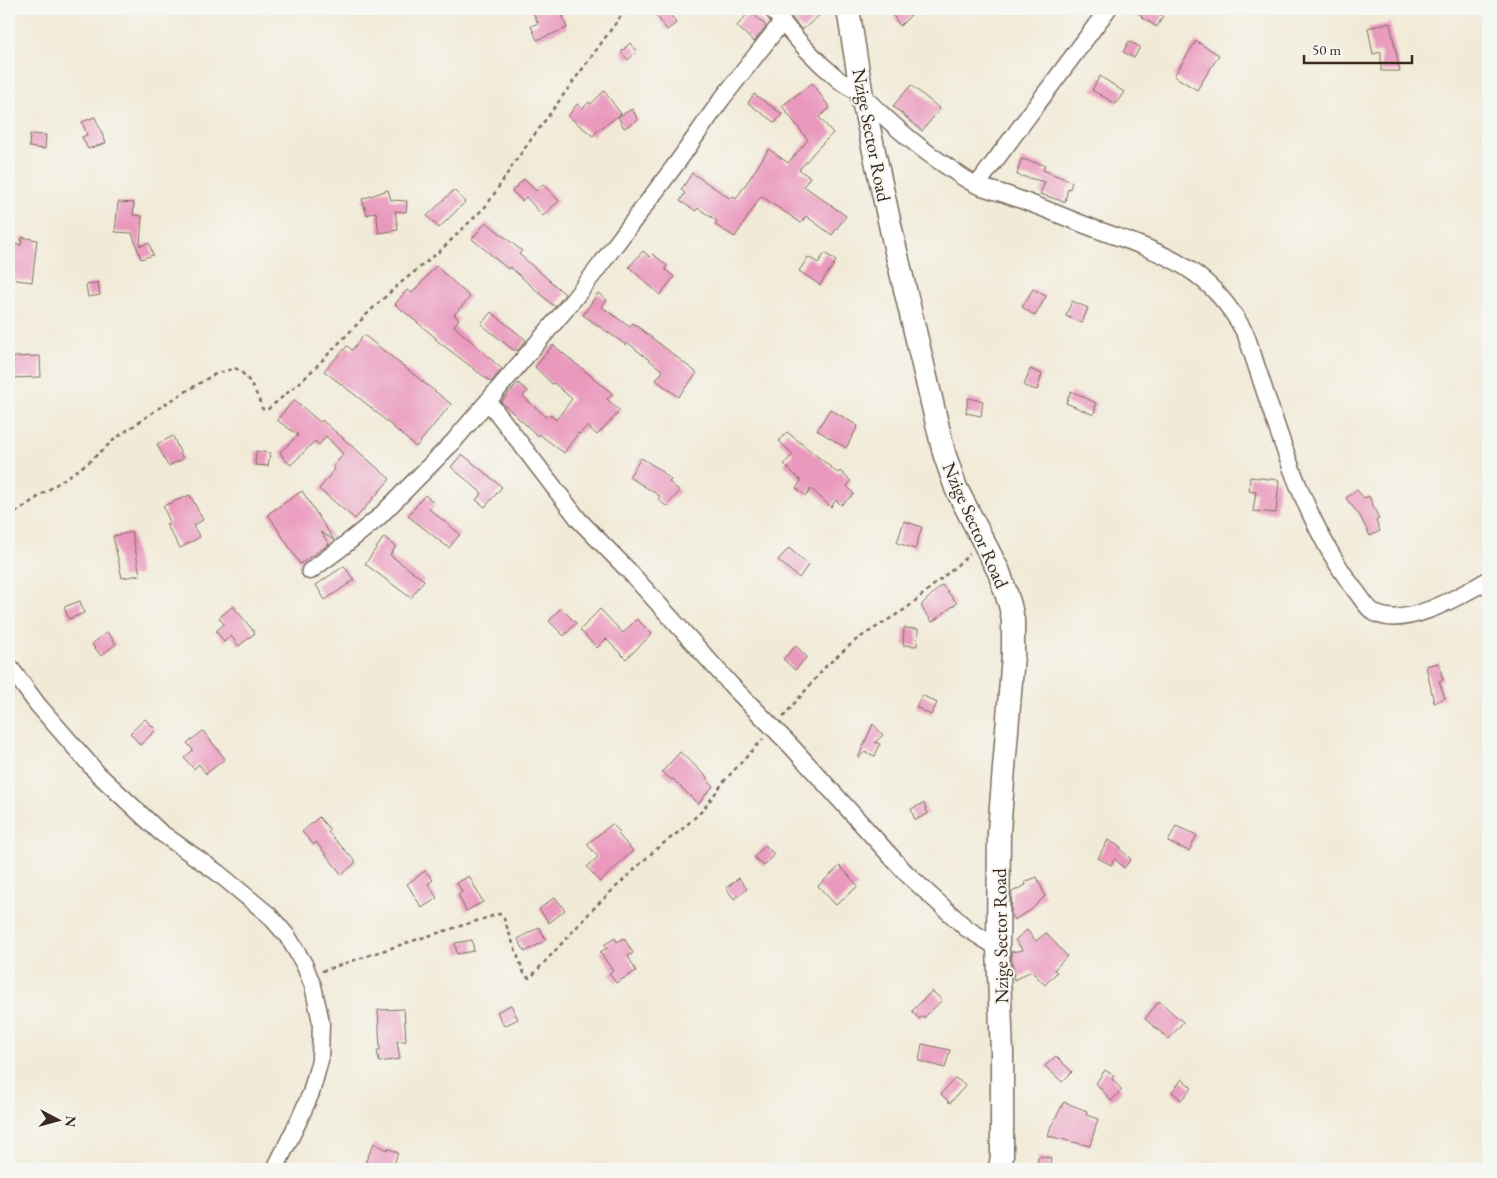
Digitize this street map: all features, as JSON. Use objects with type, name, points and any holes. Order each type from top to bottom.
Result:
[{"type":"main road","name":"Nzige Sector Road","points":[[848,9],[862,96],[944,454],[956,488],[1002,580],[1010,605],[1012,620],[1013,655],[999,831],[998,948],[1002,1054],[1002,1156],[1000,1169]]},
{"type":"street","points":[[772,9],[782,22],[839,80],[862,96],[894,127],[925,151],[977,185],[1154,250],[1184,265],[1219,293],[1246,335],[1296,482],[1313,518],[1343,574],[1375,613],[1400,617],[1424,612],[1456,599],[1488,580]]},
{"type":"street","points":[[977,185],[1108,9]]},
{"type":"street","points":[[310,571],[378,518],[453,442],[488,402],[596,272],[721,100],[782,22]]},
{"type":"street","points":[[488,402],[579,520],[628,570],[906,873],[966,928],[998,948]]},
{"type":"street","points":[[9,666],[65,737],[98,774],[160,832],[218,872],[269,915],[288,937],[304,964],[313,986],[321,1022],[320,1060],[307,1102],[275,1169]]},
{"type":"path","points":[[9,517],[89,462],[116,438],[162,406],[213,375],[235,368],[241,371],[248,380],[262,408],[267,410],[305,378],[371,310],[441,250],[487,205],[514,163],[626,9]]},
{"type":"path","points":[[309,975],[499,914],[502,915],[525,976],[531,977],[595,907],[656,849],[703,810],[725,780],[774,728],[827,665],[856,640],[907,608],[984,542]]},
{"type":"building","points":[[531,9],[560,9],[567,28],[537,40],[531,26],[538,23]]},
{"type":"building","points":[[652,9],[666,9],[676,23],[667,30]]},
{"type":"building","points":[[795,9],[827,9],[802,30],[789,14]]},
{"type":"building","points":[[889,9],[917,9],[900,26]]},
{"type":"building","points":[[1132,9],[1151,9],[1163,16],[1157,27]]},
{"type":"building","points":[[750,11],[766,26],[754,42],[737,26]]},
{"type":"building","points":[[1390,23],[1400,71],[1381,71],[1381,52],[1373,54],[1368,28]]},
{"type":"building","points":[[1129,41],[1140,47],[1134,58],[1123,52]]},
{"type":"building","points":[[1196,41],[1219,55],[1197,90],[1174,76]]},
{"type":"building","points":[[630,43],[637,51],[628,60],[621,52]]},
{"type":"building","points":[[1100,76],[1124,92],[1116,104],[1092,90]]},
{"type":"building","points":[[812,83],[830,108],[819,117],[833,133],[799,170],[810,177],[804,186],[846,216],[832,235],[806,216],[801,223],[761,196],[735,237],[715,225],[717,221],[698,208],[696,211],[680,201],[685,193],[681,190],[692,173],[731,199],[733,196],[736,199],[769,149],[788,163],[808,140],[782,106]]},
{"type":"building","points":[[911,85],[940,109],[922,131],[893,106]]},
{"type":"building","points":[[604,91],[621,114],[593,136],[568,116],[577,104],[583,108],[589,102],[591,104]]},
{"type":"building","points":[[754,94],[782,114],[775,123],[748,103]]},
{"type":"building","points":[[632,109],[638,120],[624,128],[618,117]]},
{"type":"building","points":[[95,117],[106,143],[88,149],[82,137],[87,135],[82,122]]},
{"type":"building","points":[[30,134],[46,135],[45,149],[29,147]]},
{"type":"building","points":[[1021,159],[1045,165],[1043,170],[1072,182],[1070,189],[1068,188],[1065,202],[1040,194],[1045,182],[1017,175]]},
{"type":"building","points":[[524,179],[536,191],[543,184],[559,201],[543,216],[526,197],[522,201],[512,191]]},
{"type":"building","points":[[388,190],[391,200],[407,201],[406,212],[395,211],[398,230],[379,233],[376,212],[367,215],[362,199]]},
{"type":"building","points":[[454,190],[465,202],[439,228],[427,216]]},
{"type":"building","points":[[118,202],[134,203],[133,215],[142,216],[140,246],[149,243],[153,255],[141,259],[132,233],[115,232]]},
{"type":"building","points":[[486,222],[522,251],[519,254],[565,294],[555,307],[510,267],[508,269],[472,239]]},
{"type":"building","points":[[22,237],[37,240],[32,282],[9,279],[9,243],[21,245]]},
{"type":"building","points":[[643,251],[650,257],[653,254],[667,266],[665,269],[674,277],[660,295],[629,267]]},
{"type":"building","points":[[825,253],[836,261],[820,285],[799,271],[808,257],[818,263]]},
{"type":"building","points":[[436,266],[470,297],[454,315],[459,319],[454,326],[502,369],[491,382],[435,339],[395,304],[407,290],[412,293]]},
{"type":"building","points":[[98,282],[100,295],[88,297],[86,285]]},
{"type":"building","points":[[1033,289],[1046,296],[1035,316],[1022,307]]},
{"type":"building","points":[[598,293],[607,300],[602,307],[630,327],[633,323],[697,373],[678,397],[656,380],[663,371],[628,343],[626,345],[583,315]]},
{"type":"building","points":[[1072,301],[1088,308],[1082,323],[1066,316]]},
{"type":"building","points":[[491,312],[526,340],[518,350],[513,350],[481,324]]},
{"type":"building","points":[[364,335],[451,404],[416,447],[368,405],[324,371],[347,346],[352,350]]},
{"type":"building","points":[[553,345],[613,394],[607,399],[620,411],[597,435],[587,426],[580,434],[578,433],[564,453],[539,434],[538,436],[501,402],[518,383],[528,391],[523,396],[546,417],[549,414],[556,420],[572,399],[554,383],[552,384],[535,367]]},
{"type":"building","points":[[40,356],[41,377],[9,378],[9,359]]},
{"type":"building","points":[[1030,369],[1042,374],[1037,390],[1024,386]]},
{"type":"building","points":[[1071,391],[1096,403],[1094,415],[1066,403]]},
{"type":"building","points":[[968,398],[983,401],[981,416],[966,413]]},
{"type":"building","points":[[294,400],[320,422],[322,420],[390,479],[355,519],[319,489],[335,469],[333,467],[343,454],[326,436],[319,445],[315,441],[291,465],[280,452],[298,435],[277,420]]},
{"type":"building","points":[[830,409],[858,426],[846,448],[817,430]]},
{"type":"building","points":[[787,432],[838,473],[840,471],[851,481],[847,486],[854,494],[841,505],[836,500],[831,507],[811,489],[806,496],[796,488],[801,481],[784,464],[793,454],[779,441]]},
{"type":"building","points":[[173,436],[183,459],[168,466],[157,444]]},
{"type":"building","points":[[256,451],[270,453],[268,466],[255,465]]},
{"type":"building","points":[[462,454],[502,487],[485,507],[476,500],[482,493],[451,467]]},
{"type":"building","points":[[641,458],[661,470],[671,480],[669,482],[680,491],[666,506],[658,499],[660,496],[629,477]]},
{"type":"building","points":[[1250,477],[1279,480],[1276,513],[1253,511],[1256,492],[1249,491]]},
{"type":"building","points":[[1357,490],[1364,498],[1369,496],[1379,519],[1376,521],[1380,531],[1370,536],[1360,516],[1346,498]]},
{"type":"building","points":[[302,491],[334,540],[321,532],[329,544],[300,564],[268,514]]},
{"type":"building","points":[[190,495],[203,520],[193,526],[200,537],[180,548],[166,524],[170,522],[163,506]]},
{"type":"building","points":[[425,495],[434,503],[429,509],[460,534],[449,548],[408,516]]},
{"type":"building","points":[[904,521],[922,527],[915,549],[897,543]]},
{"type":"building","points":[[132,532],[140,575],[122,578],[113,536]]},
{"type":"building","points":[[384,537],[396,546],[390,555],[424,580],[411,598],[365,564]]},
{"type":"building","points":[[789,548],[808,565],[799,578],[778,560]]},
{"type":"building","points":[[344,566],[354,580],[325,600],[316,585]]},
{"type":"building","points":[[942,585],[957,603],[932,622],[922,608],[922,604]]},
{"type":"building","points":[[80,601],[84,613],[69,619],[64,607]]},
{"type":"building","points":[[233,606],[255,633],[239,646],[231,636],[224,642],[216,631],[224,624],[219,618]]},
{"type":"building","points":[[561,608],[576,623],[564,636],[549,621]]},
{"type":"building","points":[[600,609],[623,633],[637,619],[652,634],[626,659],[606,639],[597,648],[580,630]]},
{"type":"building","points":[[904,628],[918,629],[917,646],[903,645]]},
{"type":"building","points":[[107,632],[116,644],[101,656],[92,644]]},
{"type":"building","points":[[796,646],[807,657],[795,670],[783,659]]},
{"type":"building","points":[[1439,663],[1443,680],[1439,681],[1445,698],[1434,703],[1426,666]]},
{"type":"building","points":[[922,695],[937,703],[931,715],[916,707]]},
{"type":"building","points":[[145,719],[156,730],[140,745],[130,733]]},
{"type":"building","points":[[873,724],[883,735],[875,742],[880,744],[875,756],[865,752],[858,758]]},
{"type":"building","points":[[203,731],[225,759],[206,774],[199,764],[194,769],[184,758],[193,750],[187,743]]},
{"type":"building","points":[[680,752],[708,778],[706,779],[713,786],[698,804],[673,779],[662,772]]},
{"type":"building","points":[[924,803],[928,814],[915,820],[911,809]]},
{"type":"building","points":[[319,817],[330,830],[328,832],[356,862],[342,875],[316,842],[314,845],[302,832]]},
{"type":"building","points":[[612,824],[633,851],[600,882],[587,867],[598,857],[587,844]]},
{"type":"building","points":[[1176,826],[1197,835],[1189,851],[1168,842]]},
{"type":"building","points":[[1108,840],[1121,847],[1120,849],[1131,859],[1124,868],[1115,859],[1111,865],[1098,858]]},
{"type":"building","points":[[765,845],[774,854],[764,866],[754,857]]},
{"type":"building","points":[[840,866],[858,886],[836,905],[818,886]]},
{"type":"building","points":[[425,871],[433,880],[428,884],[437,898],[422,908],[407,884]]},
{"type":"building","points":[[469,876],[483,902],[466,911],[458,894],[462,892],[457,883]]},
{"type":"building","points":[[1037,877],[1045,896],[1031,910],[1014,920],[1011,914],[1012,892],[1026,885],[1025,882]]},
{"type":"building","points":[[739,878],[747,889],[734,899],[726,888]]},
{"type":"building","points":[[555,897],[565,910],[549,923],[539,909]]},
{"type":"building","points":[[539,927],[546,940],[525,952],[518,939]]},
{"type":"building","points":[[1027,930],[1036,941],[1046,933],[1067,956],[1054,970],[1057,972],[1045,985],[1031,971],[1014,980],[1011,952],[1023,950],[1015,940]]},
{"type":"building","points":[[615,938],[617,942],[624,938],[633,953],[628,956],[636,971],[616,983],[609,973],[613,971],[600,952],[607,948],[604,945]]},
{"type":"building","points":[[472,940],[474,951],[457,954],[455,943]]},
{"type":"building","points":[[932,991],[942,1000],[924,1018],[923,1016],[919,1019],[912,1011]]},
{"type":"building","points":[[1159,1001],[1183,1022],[1169,1039],[1145,1019]]},
{"type":"building","points":[[511,1005],[518,1019],[504,1026],[497,1012]]},
{"type":"building","points":[[404,1009],[406,1041],[397,1041],[400,1059],[379,1062],[377,1050],[380,1050],[378,1010]]},
{"type":"building","points":[[922,1044],[950,1050],[945,1068],[919,1061]]},
{"type":"building","points":[[1056,1056],[1072,1072],[1062,1082],[1045,1066]]},
{"type":"building","points":[[1105,1070],[1114,1076],[1112,1079],[1122,1090],[1111,1101],[1096,1083]]},
{"type":"building","points":[[955,1078],[966,1085],[950,1103],[941,1094]]},
{"type":"building","points":[[1182,1079],[1192,1088],[1181,1100],[1172,1092]]},
{"type":"building","points":[[1064,1102],[1087,1111],[1086,1115],[1098,1119],[1090,1146],[1048,1136],[1051,1126]]},
{"type":"building","points":[[374,1143],[398,1153],[392,1169],[377,1169],[365,1163]]},
{"type":"building","points":[[1039,1156],[1051,1158],[1049,1169],[1036,1167]]}]
